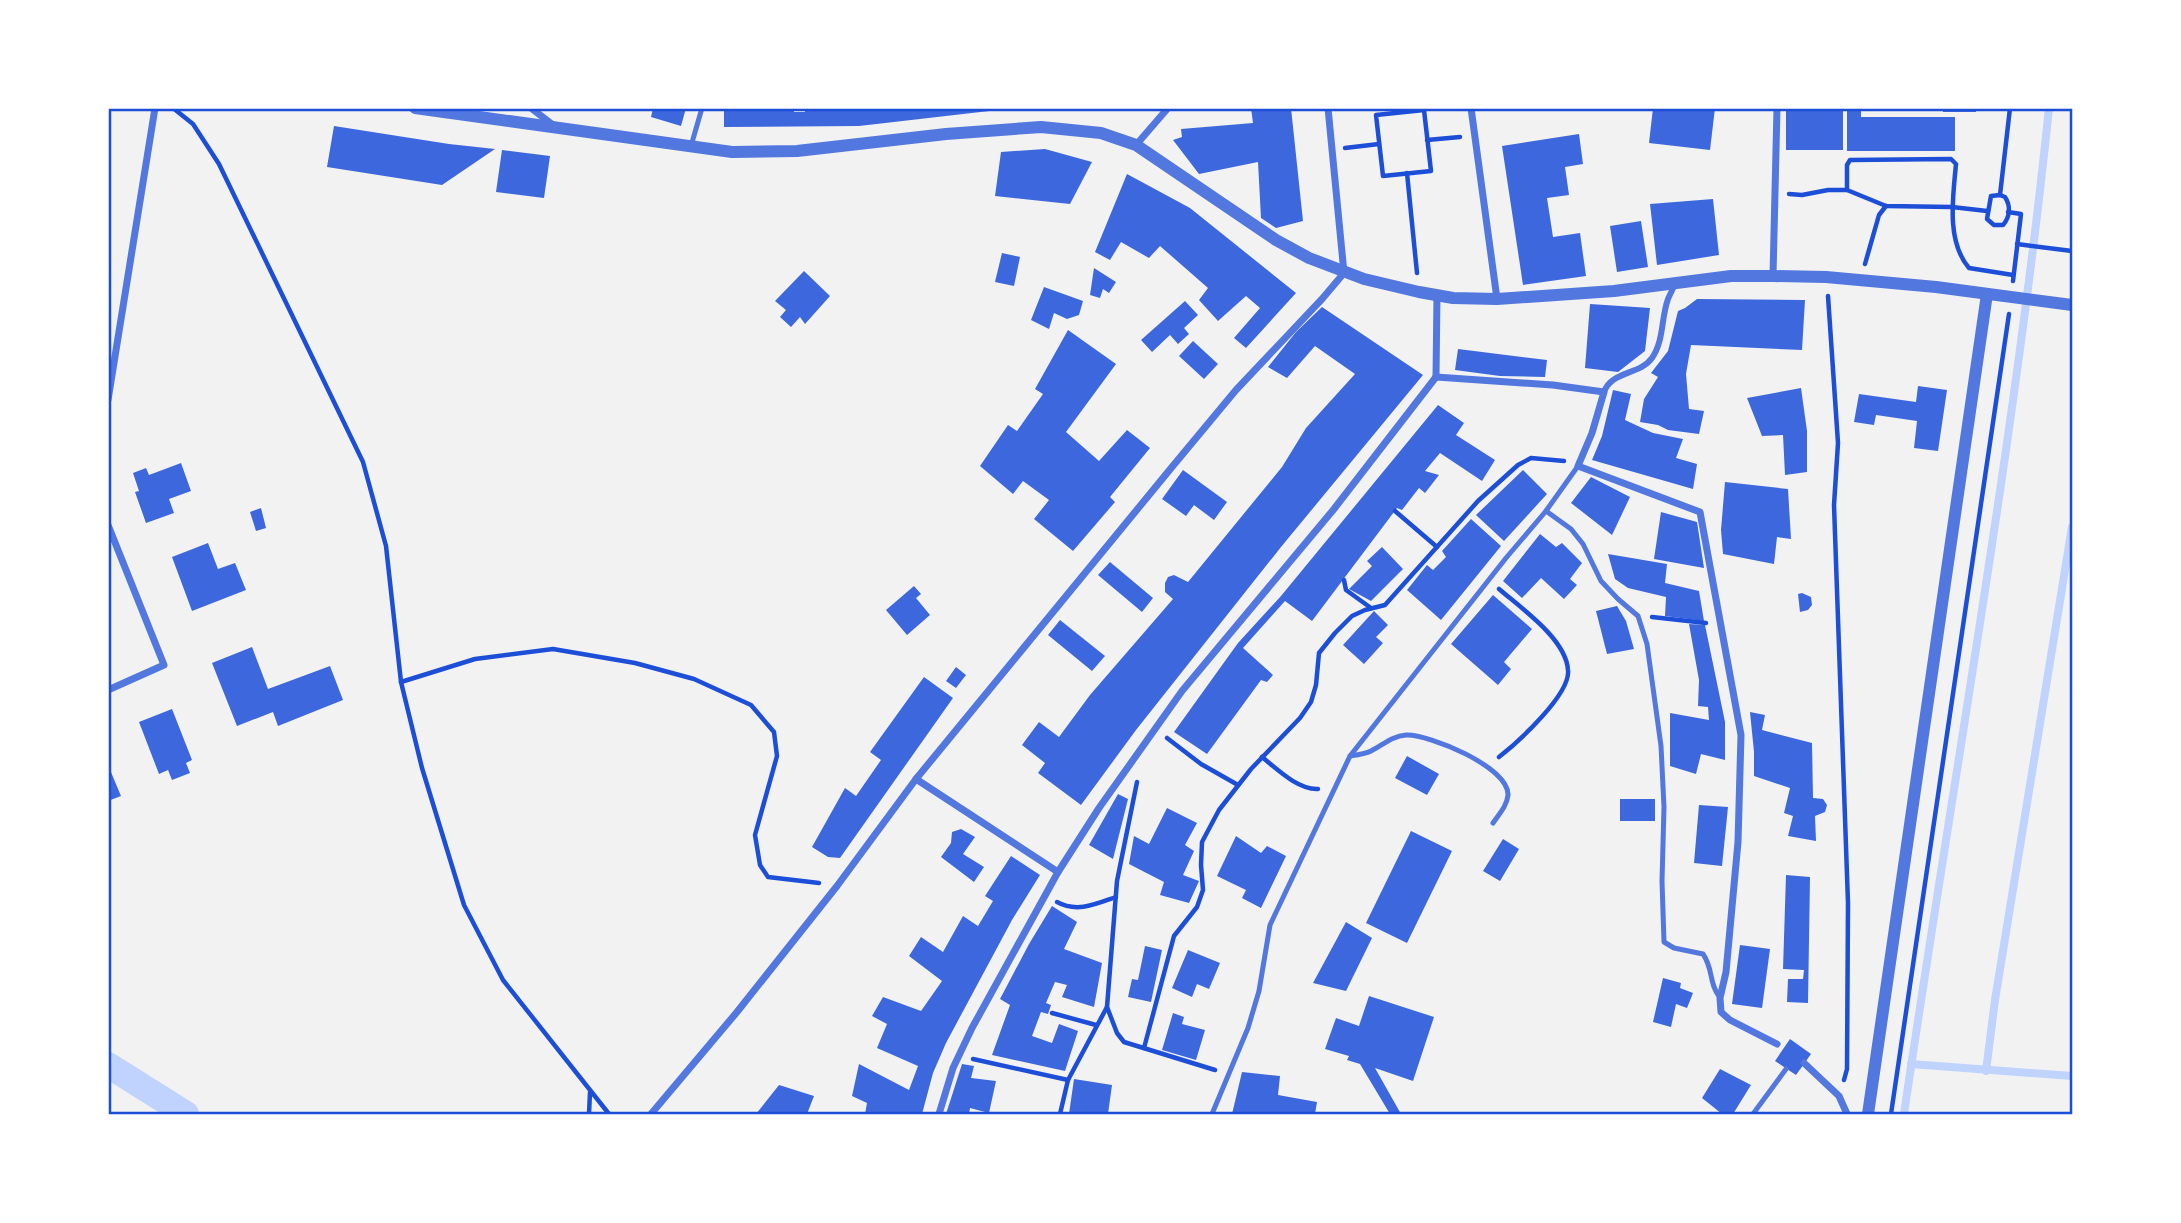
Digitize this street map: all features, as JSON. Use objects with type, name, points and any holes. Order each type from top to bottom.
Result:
[{"type":"street","points":[[108,400],[155,108]]},
{"type":"street","points":[[415,108],[732,152],[797,151],[946,134],[1041,127],[1101,133],[1136,145],[1276,240],[1309,258],[1344,273],[1437,295],[1497,299],[1675,284],[1731,276],[1773,276],[1861,280],[2073,305]]},
{"type":"street","points":[[531,108],[557,128]]},
{"type":"street","points":[[1136,145],[1168,108]]},
{"type":"street","points":[[651,1115],[837,886],[916,779],[1236,390],[1344,273],[1328,108]]},
{"type":"street","points":[[1471,108],[1497,299]]},
{"type":"street","points":[[1773,276],[1777,108]]},
{"type":"street","points":[[1675,284],[1668,300],[1658,349],[1650,361],[1606,384],[1578,466],[1700,512],[1741,735],[1741,786],[1731,925],[1720,998],[1721,1012],[1730,1020],[1777,1044]]},
{"type":"street","points":[[1868,1115],[1987,294]]},
{"type":"street","points":[[939,1115],[958,1055],[1058,872],[1141,747],[1224,639],[1349,491],[1436,377],[1437,295]]},
{"type":"street","points":[[1436,377],[1553,385],[1604,392]]},
{"type":"street","points":[[108,525],[164,665],[108,690]]},
{"type":"street","points":[[916,779],[1058,872]]},
{"type":"street","points":[[1804,1063],[1839,1096],[1847,1115]]},
{"type":"lane","points":[[691,147],[702,108]]},
{"type":"lane","points":[[1212,1115],[1248,1028],[1259,991],[1270,925],[1350,756],[1546,511],[1578,466]]},
{"type":"lane","points":[[1546,511],[1571,529],[1583,544],[1601,581],[1638,616],[1647,644],[1661,746],[1664,942],[1674,948],[1703,954],[1710,964],[1713,989],[1720,998]]},
{"type":"lane","points":[[1350,756],[1370,752],[1395,737],[1425,736],[1443,742],[1503,780],[1508,792],[1505,806],[1493,823]]},
{"type":"lane","points":[[1753,1115],[1786,1069]]},
{"type":"path","points":[[173,108],[193,124],[219,164],[363,462],[386,546],[401,682],[422,768],[464,905],[503,979],[609,1115]]},
{"type":"path","points":[[2000,195],[2010,108]]},
{"type":"path","points":[[1424,110],[1427,140],[1431,171],[1383,176],[1376,116],[1399,111],[1424,110]]},
{"type":"path","points":[[1427,140],[1475,135]]},
{"type":"path","points":[[1332,149],[1379,144]]},
{"type":"path","points":[[1847,190],[1847,165],[1850,160],[1951,159],[1955,164],[1951,218],[1961,259],[1969,268],[2013,275],[2020,245],[2021,214],[2008,212]]},
{"type":"path","points":[[1407,173],[1419,292]]},
{"type":"path","points":[[1774,195],[1847,190],[1886,206],[1952,207],[1987,211]]},
{"type":"path","points":[[2000,195],[2008,201],[2008,212],[2003,225],[1989,223],[1987,219],[1991,196],[2000,195]]},
{"type":"path","points":[[1861,280],[1879,215],[1886,206]]},
{"type":"path","points":[[2020,245],[2073,251]]},
{"type":"path","points":[[1826,277],[1838,443],[1834,505],[1848,903],[1847,1069],[1839,1096]]},
{"type":"path","points":[[1891,1115],[2014,297]]},
{"type":"path","points":[[1144,1048],[1174,936],[1197,907],[1203,890],[1202,842],[1219,810],[1238,785],[1300,718],[1311,702],[1316,685],[1319,653],[1352,616],[1371,608],[1385,606],[1478,501],[1518,465],[1531,458],[1543,457],[1567,461],[1578,466]]},
{"type":"path","points":[[1395,511],[1437,547]]},
{"type":"path","points":[[1486,767],[1545,715],[1563,688],[1569,671],[1560,650],[1546,629],[1489,579]]},
{"type":"path","points":[[1344,580],[1346,590],[1371,608]]},
{"type":"path","points":[[1638,616],[1721,625]]},
{"type":"path","points":[[401,682],[475,659],[553,649],[635,663],[682,676],[751,705],[774,732],[777,756],[755,835],[760,865],[768,877],[837,886]]},
{"type":"path","points":[[1155,729],[1201,764],[1238,785]]},
{"type":"path","points":[[1060,1115],[1068,1080],[1107,1007],[1117,881],[1135,796],[1141,747]]},
{"type":"path","points":[[1262,757],[1302,786],[1318,789],[1323,785]]},
{"type":"path","points":[[1055,901],[1073,908],[1116,897]]},
{"type":"path","points":[[1107,1007],[1121,1040],[1198,1065]]},
{"type":"path","points":[[1052,1013],[1096,1025]]},
{"type":"path","points":[[989,1063],[1068,1080]]},
{"type":"path","points":[[589,1115],[590,1092]]},
{"type":"building","points":[[653,108],[686,108],[681,126],[651,117]]},
{"type":"building","points":[[724,108],[794,108],[794,112],[805,112],[805,108],[998,110],[859,126],[724,127]]},
{"type":"building","points":[[1251,108],[1291,108],[1303,221],[1276,228],[1261,218],[1258,162],[1199,174],[1173,140],[1182,137],[1181,129],[1253,123]]},
{"type":"building","points":[[1653,108],[1715,108],[1710,150],[1649,143]]},
{"type":"building","points":[[1786,108],[1843,108],[1843,150],[1786,150]]},
{"type":"building","points":[[1847,108],[1861,108],[1861,117],[1955,117],[1955,151],[1847,151]]},
{"type":"building","points":[[1943,108],[1976,108],[1976,112],[1943,112]]},
{"type":"building","points":[[334,126],[495,149],[442,185],[327,167]]},
{"type":"building","points":[[1579,134],[1583,164],[1565,167],[1569,195],[1547,198],[1553,237],[1580,233],[1586,276],[1523,285],[1502,146]]},
{"type":"building","points":[[1045,149],[1092,162],[1070,204],[995,196],[1001,152]]},
{"type":"building","points":[[502,150],[550,156],[544,198],[496,192]]},
{"type":"building","points":[[1127,174],[1190,208],[1296,293],[1246,348],[1234,338],[1260,308],[1246,296],[1218,321],[1199,300],[1208,288],[1160,246],[1149,258],[1121,242],[1110,260],[1095,252]]},
{"type":"building","points":[[1713,199],[1719,255],[1657,265],[1650,204]]},
{"type":"building","points":[[1641,221],[1648,267],[1617,272],[1610,226]]},
{"type":"building","points":[[1002,253],[1020,257],[1014,286],[995,282]]},
{"type":"building","points":[[1094,268],[1116,282],[1109,293],[1103,289],[1100,298],[1090,295]]},
{"type":"building","points":[[804,271],[830,296],[805,324],[800,317],[791,327],[780,317],[786,310],[775,301]]},
{"type":"building","points":[[1044,287],[1083,301],[1079,315],[1067,319],[1054,313],[1049,329],[1031,320]]},
{"type":"building","points":[[1697,299],[1805,300],[1802,350],[1691,345],[1686,374],[1689,409],[1704,411],[1699,434],[1668,430],[1640,422],[1644,399],[1658,377],[1651,373],[1668,351],[1678,311]]},
{"type":"building","points":[[1185,301],[1198,315],[1184,328],[1189,334],[1178,344],[1170,335],[1152,352],[1141,340]]},
{"type":"building","points":[[1590,304],[1650,308],[1645,351],[1618,372],[1585,368]]},
{"type":"building","points":[[1322,307],[1423,375],[1281,547],[1136,730],[1081,805],[1038,773],[1045,763],[1022,745],[1039,722],[1059,737],[1090,695],[1173,599],[1165,592],[1168,577],[1174,575],[1188,582],[1282,467],[1306,428],[1355,374],[1315,346],[1287,378],[1268,367],[1296,332]]},
{"type":"building","points":[[1068,330],[1116,364],[1066,432],[1099,461],[1127,430],[1150,448],[1110,497],[1115,502],[1073,551],[1034,519],[1049,500],[1023,481],[1013,494],[980,466],[1008,425],[1017,431],[1043,394],[1035,389]]},
{"type":"building","points":[[1193,341],[1218,364],[1204,379],[1179,356]]},
{"type":"building","points":[[1458,349],[1547,360],[1545,377],[1500,376],[1455,370]]},
{"type":"building","points":[[1918,386],[1947,390],[1938,451],[1914,448],[1917,421],[1876,415],[1874,425],[1854,422],[1859,394],[1916,402]]},
{"type":"building","points":[[1801,388],[1807,431],[1807,472],[1785,475],[1783,435],[1762,436],[1747,398]]},
{"type":"building","points":[[1613,390],[1631,394],[1625,420],[1653,433],[1683,439],[1676,458],[1697,464],[1693,489],[1592,460],[1602,436]]},
{"type":"building","points":[[1438,405],[1464,423],[1456,435],[1495,460],[1482,481],[1440,453],[1425,471],[1439,475],[1425,493],[1419,488],[1402,510],[1397,508],[1312,621],[1285,601],[1243,648],[1273,675],[1267,682],[1261,680],[1207,754],[1174,732],[1238,643],[1281,596]]},
{"type":"building","points":[[181,463],[191,491],[169,499],[174,513],[146,523],[135,492],[139,491],[133,473],[146,468],[149,475]]},
{"type":"building","points":[[1183,470],[1227,502],[1214,520],[1194,505],[1186,516],[1162,499]]},
{"type":"building","points":[[1523,470],[1547,494],[1504,541],[1476,515]]},
{"type":"building","points":[[1591,477],[1630,497],[1612,535],[1571,503]]},
{"type":"building","points":[[1725,482],[1788,489],[1791,539],[1777,537],[1774,564],[1723,554],[1721,530]]},
{"type":"building","points":[[261,508],[266,528],[256,531],[250,512]]},
{"type":"building","points":[[1661,512],[1697,522],[1704,568],[1654,559]]},
{"type":"building","points":[[1471,519],[1501,546],[1441,620],[1407,590],[1427,565],[1433,570],[1446,557],[1442,551]]},
{"type":"building","points":[[1540,534],[1556,547],[1562,543],[1582,563],[1570,579],[1577,585],[1564,599],[1541,578],[1522,598],[1503,581]]},
{"type":"building","points":[[208,543],[218,569],[235,563],[246,590],[192,611],[172,557]]},
{"type":"building","points":[[1382,547],[1403,569],[1371,601],[1349,589],[1372,566],[1367,561]]},
{"type":"building","points":[[1608,554],[1667,564],[1665,583],[1699,591],[1704,621],[1665,616],[1666,597],[1628,588],[1615,579]]},
{"type":"building","points":[[1110,562],[1153,598],[1142,612],[1098,575]]},
{"type":"building","points":[[914,586],[921,594],[916,598],[930,615],[907,635],[886,610]]},
{"type":"building","points":[[1798,594],[1811,597],[1812,605],[1808,610],[1800,612]]},
{"type":"building","points":[[1493,595],[1532,629],[1504,662],[1511,669],[1498,685],[1451,644]]},
{"type":"building","points":[[1617,606],[1626,621],[1634,649],[1607,654],[1596,611]]},
{"type":"building","points":[[1374,611],[1388,625],[1376,637],[1383,643],[1364,664],[1343,645]]},
{"type":"building","points":[[1060,620],[1105,656],[1092,671],[1048,635]]},
{"type":"building","points":[[1689,624],[1705,625],[1725,722],[1725,760],[1701,754],[1696,774],[1670,766],[1670,713],[1709,720],[1708,707],[1698,706],[1699,680]]},
{"type":"building","points":[[252,647],[268,689],[330,666],[343,700],[278,726],[273,712],[237,726],[212,663]]},
{"type":"building","points":[[956,667],[966,675],[956,688],[946,681]]},
{"type":"building","points":[[924,677],[953,698],[840,858],[828,857],[812,847],[845,788],[856,796],[881,760],[870,752]]},
{"type":"building","points":[[172,709],[192,760],[186,763],[190,773],[172,780],[168,770],[159,774],[139,722]]},
{"type":"building","points":[[1750,712],[1765,715],[1762,730],[1812,743],[1813,798],[1823,799],[1827,805],[1825,812],[1815,816],[1816,841],[1788,836],[1793,816],[1784,813],[1790,788],[1754,776]]},
{"type":"building","points":[[1407,756],[1439,774],[1427,795],[1395,778]]},
{"type":"building","points":[[108,765],[121,796],[108,801]]},
{"type":"building","points":[[1118,794],[1128,799],[1113,859],[1089,845]]},
{"type":"building","points":[[1620,799],[1655,799],[1655,821],[1620,821]]},
{"type":"building","points":[[1699,805],[1728,807],[1722,866],[1694,863]]},
{"type":"building","points":[[1167,808],[1197,823],[1185,845],[1194,851],[1183,875],[1199,881],[1189,903],[1160,895],[1164,882],[1129,864],[1134,836],[1149,844]]},
{"type":"building","points":[[961,829],[975,837],[963,854],[984,867],[974,882],[941,857],[951,843],[952,832]]},
{"type":"building","points":[[1411,831],[1452,851],[1407,943],[1366,923]]},
{"type":"building","points":[[1236,836],[1261,853],[1267,846],[1286,856],[1261,908],[1242,898],[1246,890],[1217,876]]},
{"type":"building","points":[[1503,839],[1519,849],[1500,881],[1483,871]]},
{"type":"building","points":[[1011,856],[1040,875],[1012,920],[946,1043],[933,1073],[922,1114],[865,1114],[867,1103],[852,1096],[859,1064],[909,1090],[918,1066],[877,1048],[887,1024],[872,1016],[883,997],[921,1011],[942,981],[909,956],[921,937],[943,952],[963,916],[978,926],[993,901],[985,896]]},
{"type":"building","points":[[1786,875],[1810,877],[1808,1003],[1787,1002],[1788,979],[1803,979],[1804,970],[1783,969]]},
{"type":"building","points":[[1052,906],[1077,922],[1064,949],[1102,963],[1094,1007],[1062,997],[1067,985],[1055,982],[1046,1003],[1051,1005],[1048,1014],[1041,1012],[1032,1036],[1052,1043],[1059,1024],[1078,1031],[1065,1071],[992,1055],[1010,1005],[1000,999]]},
{"type":"building","points":[[1346,922],[1372,938],[1346,991],[1313,983]]},
{"type":"building","points":[[1740,945],[1770,949],[1762,1008],[1732,1004]]},
{"type":"building","points":[[1145,946],[1162,950],[1151,1002],[1128,997],[1132,979],[1138,980]]},
{"type":"building","points":[[1188,950],[1220,963],[1209,989],[1197,984],[1192,997],[1172,988]]},
{"type":"building","points":[[1663,978],[1681,983],[1680,988],[1693,993],[1687,1008],[1676,1004],[1671,1027],[1653,1022]]},
{"type":"building","points":[[1369,996],[1434,1017],[1413,1081],[1375,1068],[1401,1114],[1390,1114],[1360,1064],[1347,1060],[1349,1056],[1325,1049],[1336,1018],[1359,1026]]},
{"type":"building","points":[[1173,1013],[1184,1017],[1182,1024],[1205,1030],[1196,1060],[1162,1050]]},
{"type":"building","points":[[1790,1039],[1811,1054],[1796,1075],[1775,1061]]},
{"type":"building","points":[[962,1064],[974,1066],[971,1078],[996,1081],[989,1113],[970,1108],[969,1114],[946,1114]]},
{"type":"building","points":[[1720,1069],[1751,1085],[1733,1114],[1722,1114],[1702,1098]]},
{"type":"building","points":[[1242,1072],[1280,1076],[1278,1095],[1317,1102],[1315,1114],[1232,1114]]},
{"type":"building","points":[[1074,1079],[1112,1085],[1108,1114],[1069,1114]]},
{"type":"building","points":[[779,1085],[814,1096],[807,1114],[756,1114]]},
{"type":"waterway","points":[[1904,1114],[2001,487],[2049,108]]},
{"type":"waterway","points":[[1986,1071],[1995,1000],[2072,527]]},
{"type":"waterway","points":[[1911,1064],[2072,1076]]},
{"type":"waterway","points":[[108,1065],[186,1114]]}]
